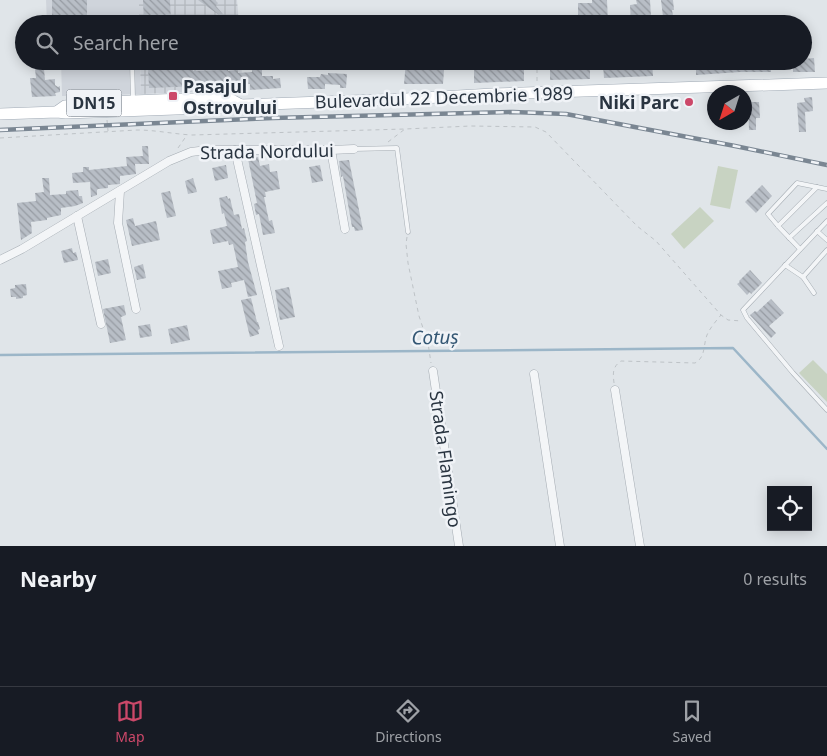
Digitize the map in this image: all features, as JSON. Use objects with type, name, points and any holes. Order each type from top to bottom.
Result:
[{"type":"main road","name":"Bulevardul 22 Decembrie 1989","points":[[57,112],[65,106],[230,107],[241,104],[827,83]]},
{"type":"main road","name":"Bulevardul 22 Decembrie 1989","points":[[0,114],[107,112],[133,106]]},
{"type":"street","name":"Strada Nordului","points":[[0,260],[22,249],[179,156],[191,152],[207,150],[354,149]]},
{"type":"street","points":[[235,150],[279,346]]},
{"type":"street","points":[[331,150],[345,228]]},
{"type":"street","points":[[120,191],[118,223],[136,309]]},
{"type":"street","points":[[77,216],[101,324]]},
{"type":"street","name":"Strada Flamingo","points":[[432,371],[458,546]]},
{"type":"street","points":[[534,374],[560,546]]},
{"type":"street","points":[[615,390],[640,546]]},
{"type":"lane","points":[[132,70],[133,106]]},
{"type":"lane","points":[[354,149],[397,148],[408,232]]},
{"type":"lane","points":[[800,249],[768,214],[797,183],[827,189]]},
{"type":"lane","points":[[778,226],[816,187]]},
{"type":"lane","points":[[789,238],[827,203]]},
{"type":"lane","points":[[827,221],[744,310],[747,318],[793,374],[827,410]]},
{"type":"lane","points":[[816,231],[827,240]]},
{"type":"lane","points":[[803,277],[827,250]]},
{"type":"lane","points":[[786,264],[803,277],[814,293]]},
{"type":"path","points":[[537,70],[537,85]]},
{"type":"path","points":[[107,112],[108,132]]},
{"type":"path","points":[[380,148],[405,129]]},
{"type":"path","points":[[175,153],[188,135]]},
{"type":"path","points":[[408,232],[406,244],[408,263],[418,316],[428,343],[432,371]]},
{"type":"path","points":[[615,390],[612,371],[616,364],[621,361],[695,363],[700,360],[703,355],[707,334],[721,315]]},
{"type":"shaded area","points":[[46,0],[139,0],[139,15],[47,15]]},
{"type":"shaded area","points":[[139,0],[237,0],[238,15],[139,15]]},
{"type":"shaded area","points":[[61,70],[140,70],[141,94],[62,96]]},
{"type":"shaded area","points":[[140,70],[242,70],[243,90],[141,94]]},
{"type":"green space","points":[[718,166],[738,170],[730,209],[710,205]]},
{"type":"green space","points":[[700,207],[714,221],[684,249],[671,234]]},
{"type":"green space","points":[[813,360],[827,374],[827,402],[799,373]]},
{"type":"building","points":[[52,0],[87,0],[87,15],[52,15]]},
{"type":"building","points":[[143,0],[170,0],[171,15],[144,15]]},
{"type":"building","points":[[198,0],[215,0],[218,3],[216,6],[224,15],[219,15]]},
{"type":"building","points":[[592,0],[607,0],[608,15],[578,15],[578,3],[592,3]]},
{"type":"building","points":[[636,0],[650,0],[651,15],[631,15],[630,5],[637,4]]},
{"type":"building","points":[[661,0],[673,0],[674,10],[672,10],[673,15],[663,15]]},
{"type":"building","points":[[812,58],[814,58],[815,72],[793,72],[793,70],[812,70]]},
{"type":"building","points":[[35,70],[44,70],[45,80],[55,79],[55,85],[60,86],[60,92],[55,93],[56,96],[32,97],[30,78],[36,78]]},
{"type":"building","points":[[148,70],[238,70],[238,73],[262,70],[262,76],[273,76],[273,79],[280,78],[281,88],[250,90],[250,84],[149,88]]},
{"type":"building","points":[[405,70],[444,70],[443,84],[404,84]]},
{"type":"building","points":[[474,70],[524,70],[524,81],[474,83]]},
{"type":"building","points":[[550,70],[590,70],[590,79],[550,80]]},
{"type":"building","points":[[603,70],[653,70],[653,76],[604,78]]},
{"type":"building","points":[[696,70],[771,70],[771,72],[740,72],[696,75]]},
{"type":"building","points":[[328,73],[347,74],[346,88],[340,88],[340,85],[325,84],[325,89],[308,89],[307,77],[320,77],[321,74],[328,75]]},
{"type":"building","points":[[812,97],[813,111],[805,112],[806,132],[799,132],[797,103],[805,102],[804,98]]},
{"type":"building","points":[[752,102],[759,102],[760,118],[756,118],[756,130],[752,130]]},
{"type":"building","points":[[142,146],[148,146],[149,164],[135,164],[136,174],[120,176],[120,184],[108,185],[108,188],[98,189],[97,195],[91,197],[90,182],[73,183],[72,173],[83,172],[83,167],[89,167],[89,170],[127,166],[126,157],[143,156]]},
{"type":"building","points":[[258,157],[260,166],[269,164],[270,172],[277,171],[280,189],[265,192],[266,197],[264,197],[269,221],[272,220],[275,233],[263,235],[259,214],[256,215],[254,204],[257,203],[248,159]]},
{"type":"building","points":[[349,160],[363,230],[355,231],[354,227],[352,227],[343,176],[341,177],[339,161]]},
{"type":"building","points":[[226,165],[228,178],[215,181],[212,168]]},
{"type":"building","points":[[320,165],[323,181],[312,183],[309,167]]},
{"type":"building","points":[[42,178],[49,178],[50,195],[66,194],[66,191],[78,190],[79,196],[82,196],[83,203],[61,208],[61,215],[47,218],[47,220],[31,222],[32,233],[21,240],[17,203],[36,201],[35,193],[44,192]]},
{"type":"building","points":[[193,178],[197,192],[188,194],[185,181]]},
{"type":"building","points":[[762,185],[772,196],[756,213],[745,202]]},
{"type":"building","points":[[170,191],[176,216],[167,218],[161,193]]},
{"type":"building","points":[[227,196],[228,199],[230,198],[234,215],[239,214],[242,229],[244,228],[248,262],[257,295],[248,297],[244,280],[231,283],[232,287],[222,289],[218,271],[238,267],[233,244],[229,245],[228,241],[213,244],[210,230],[227,226],[224,213],[222,214],[219,198]]},
{"type":"building","points":[[133,218],[135,226],[156,221],[160,240],[132,246],[126,220]]},
{"type":"building","points":[[72,248],[73,253],[76,252],[78,260],[64,263],[61,251]]},
{"type":"building","points":[[108,259],[111,273],[98,276],[95,262]]},
{"type":"building","points":[[143,264],[146,278],[137,280],[134,267]]},
{"type":"building","points":[[750,270],[762,283],[751,294],[750,292],[747,295],[737,284]]},
{"type":"building","points":[[26,284],[27,295],[16,299],[16,297],[11,297],[10,289],[15,288],[15,285]]},
{"type":"building","points":[[289,287],[295,317],[280,320],[275,290]]},
{"type":"building","points":[[251,298],[260,329],[258,330],[259,334],[250,337],[241,300]]},
{"type":"building","points":[[771,299],[784,313],[769,326],[776,333],[771,338],[750,315],[755,311],[757,312]]},
{"type":"building","points":[[124,305],[126,315],[121,317],[126,340],[110,343],[103,309]]},
{"type":"building","points":[[150,324],[152,336],[140,338],[138,326]]},
{"type":"building","points":[[187,325],[190,340],[171,344],[168,329]]},
{"type":"waterway","name":"Cotuș","points":[[0,355],[733,348],[827,449]]},
{"type":"railway","points":[[0,130],[273,118],[513,112],[566,114],[827,165]]},
{"type":"place","name":"Pasajul Ostrovului","points":[[173,96]]},
{"type":"place","name":"Niki Parc","points":[[689,102]]}]
